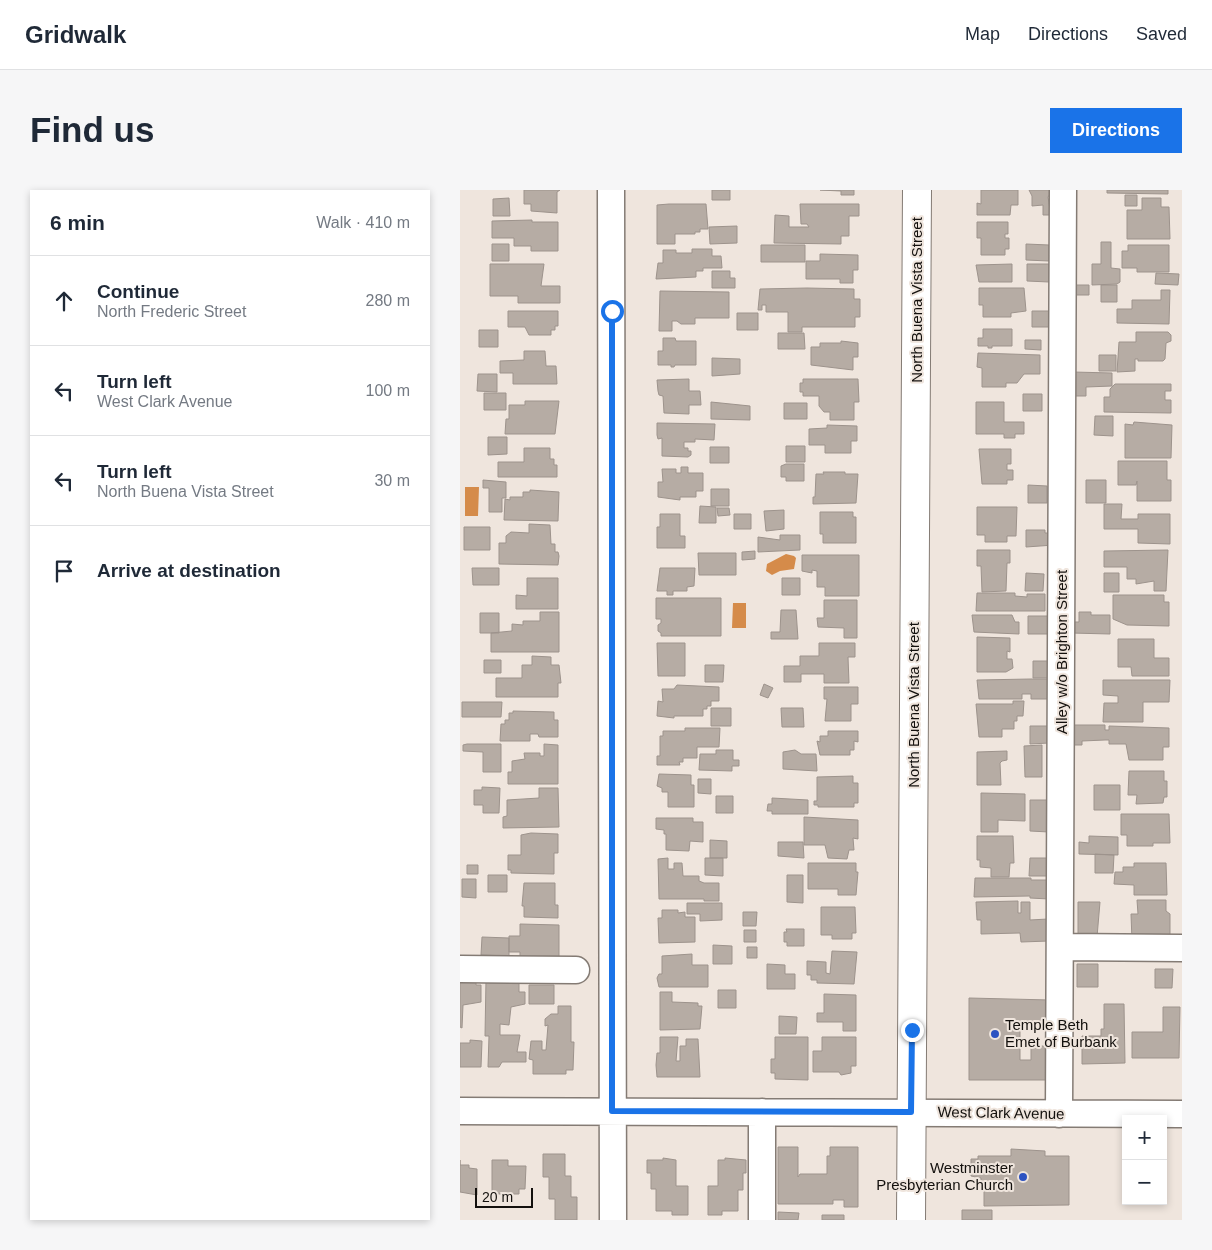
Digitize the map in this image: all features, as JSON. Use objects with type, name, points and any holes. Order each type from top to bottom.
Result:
[{"type":"main road","name":"North Buena Vista Street","points":[[911,1220],[917,190]]},
{"type":"street","points":[[611,190],[613,1220]]},
{"type":"street","name":"Alley w/o Brighton Street","points":[[1059,1114],[1062,947],[1063,190]]},
{"type":"street","points":[[1062,947],[1182,948]]},
{"type":"street","points":[[460,969],[576,970]]},
{"type":"street","name":"West Clark Avenue","points":[[460,1111],[1182,1114]]},
{"type":"street","points":[[762,1112],[762,1220]]},
{"type":"shaded area","points":[[465,487],[479,487],[478,516],[465,516]]},
{"type":"shaded area","points":[[786,554],[796,558],[794,569],[780,571],[772,575],[766,571],[767,564]]},
{"type":"shaded area","points":[[733,603],[746,603],[746,628],[732,628]]},
{"type":"building","points":[[524,190],[560,190],[557,192],[557,213],[531,211],[531,204],[524,204]]},
{"type":"building","points":[[712,190],[730,190],[730,200],[712,200]]},
{"type":"building","points":[[820,190],[854,190],[854,195],[841,195],[841,191]]},
{"type":"building","points":[[981,190],[1018,190],[1018,205],[1011,205],[1010,215],[977,215],[977,203],[981,204]]},
{"type":"building","points":[[1029,190],[1056,190],[1052,191],[1048,197],[1051,215],[1043,215],[1043,205],[1032,206],[1032,196]]},
{"type":"building","points":[[1107,190],[1168,190],[1168,194],[1107,193]]},
{"type":"building","points":[[1125,195],[1137,195],[1137,206],[1125,206]]},
{"type":"building","points":[[509,198],[510,216],[493,216],[493,199]]},
{"type":"building","points":[[1142,198],[1161,198],[1161,207],[1169,207],[1170,239],[1127,239],[1127,210],[1142,210]]},
{"type":"building","points":[[706,204],[708,229],[700,229],[700,232],[695,232],[695,234],[675,234],[675,244],[657,244],[657,205]]},
{"type":"building","points":[[800,204],[859,204],[859,216],[849,216],[849,236],[841,236],[841,244],[774,243],[775,215],[789,216],[789,227],[809,227],[807,224],[801,224]]},
{"type":"building","points":[[532,220],[532,222],[558,222],[558,251],[531,251],[531,246],[514,246],[514,238],[492,238],[492,221]]},
{"type":"building","points":[[977,222],[1008,222],[1008,234],[1005,234],[1005,238],[1009,238],[1009,249],[1005,249],[1005,255],[981,255],[981,238],[977,238]]},
{"type":"building","points":[[737,226],[737,243],[710,244],[709,227]]},
{"type":"building","points":[[1101,242],[1111,242],[1111,268],[1120,269],[1120,282],[1117,284],[1092,285],[1092,264],[1101,264]]},
{"type":"building","points":[[492,244],[509,244],[509,261],[492,261]]},
{"type":"building","points":[[1026,244],[1049,245],[1049,261],[1026,260]]},
{"type":"building","points":[[761,245],[805,245],[805,262],[761,262]]},
{"type":"building","points":[[1128,245],[1169,245],[1169,272],[1137,272],[1137,268],[1122,268],[1122,251],[1128,251]]},
{"type":"building","points":[[692,249],[712,249],[712,256],[721,256],[722,268],[703,268],[703,271],[696,271],[696,277],[656,279],[658,263],[663,263],[663,250],[676,250],[676,253],[692,253]]},
{"type":"building","points":[[820,254],[858,255],[858,270],[853,270],[853,283],[840,283],[840,279],[806,279],[806,261],[820,261]]},
{"type":"building","points":[[490,264],[544,264],[541,286],[560,286],[560,303],[518,303],[518,296],[490,296]]},
{"type":"building","points":[[1012,264],[1012,282],[979,282],[976,265]]},
{"type":"building","points":[[1027,264],[1049,264],[1049,282],[1027,281]]},
{"type":"building","points":[[712,271],[730,271],[730,278],[735,278],[735,288],[712,288]]},
{"type":"building","points":[[1156,273],[1179,274],[1178,285],[1155,284]]},
{"type":"building","points":[[1072,285],[1089,285],[1089,295],[1071,295]]},
{"type":"building","points":[[1101,285],[1117,285],[1117,302],[1101,302]]},
{"type":"building","points":[[979,288],[1024,288],[1026,311],[1011,313],[1011,317],[983,317],[983,305],[979,305]]},
{"type":"building","points":[[760,289],[854,289],[854,299],[860,299],[860,317],[855,317],[855,327],[802,327],[802,332],[788,332],[788,312],[766,312],[766,305],[762,305],[762,310],[758,310]]},
{"type":"building","points":[[1161,290],[1170,290],[1169,324],[1117,323],[1117,309],[1132,309],[1132,300],[1161,300]]},
{"type":"building","points":[[660,291],[729,292],[729,318],[695,318],[695,324],[681,324],[677,321],[672,321],[672,331],[659,331]]},
{"type":"building","points":[[508,311],[558,311],[558,326],[555,326],[555,330],[551,330],[551,335],[529,335],[525,327],[508,327]]},
{"type":"building","points":[[1032,311],[1051,311],[1051,327],[1032,327]]},
{"type":"building","points":[[737,313],[758,313],[758,330],[737,330]]},
{"type":"building","points":[[983,329],[1012,329],[1012,346],[992,346],[992,348],[988,348],[988,346],[978,346],[978,338],[983,338]]},
{"type":"building","points":[[479,330],[498,330],[498,347],[479,347]]},
{"type":"building","points":[[1136,332],[1168,332],[1171,335],[1171,341],[1166,343],[1165,359],[1163,361],[1138,361],[1138,359],[1135,359],[1135,371],[1117,372],[1119,342],[1136,342]]},
{"type":"building","points":[[778,333],[804,333],[805,349],[778,349]]},
{"type":"building","points":[[663,338],[675,338],[676,341],[696,341],[696,365],[675,365],[671,367],[671,365],[658,365],[658,351],[663,351]]},
{"type":"building","points":[[1025,340],[1041,340],[1041,350],[1025,349]]},
{"type":"building","points":[[841,341],[858,343],[858,357],[853,357],[853,370],[811,365],[811,347],[820,347],[820,343],[841,343]]},
{"type":"building","points":[[524,351],[545,351],[546,366],[556,366],[557,384],[513,384],[513,373],[500,373],[500,361],[524,360]]},
{"type":"building","points":[[978,353],[1040,355],[1040,374],[1024,374],[1017,383],[1006,383],[1006,387],[982,387],[982,368],[977,367]]},
{"type":"building","points":[[1099,355],[1116,355],[1116,371],[1099,371]]},
{"type":"building","points":[[712,358],[740,359],[740,374],[712,376]]},
{"type":"building","points":[[1073,372],[1112,373],[1112,386],[1086,387],[1086,396],[1073,396]]},
{"type":"building","points":[[478,374],[497,374],[497,392],[477,391]]},
{"type":"building","points":[[689,379],[689,391],[700,391],[701,405],[689,405],[689,414],[664,413],[663,396],[659,395],[657,380]]},
{"type":"building","points":[[803,379],[858,379],[859,402],[854,402],[854,420],[830,420],[830,412],[824,412],[819,406],[819,396],[803,396],[803,392],[800,392],[800,383],[803,383]]},
{"type":"building","points":[[1115,384],[1171,384],[1171,391],[1165,391],[1165,400],[1171,400],[1171,413],[1104,412],[1104,397],[1110,397],[1110,389]]},
{"type":"building","points":[[484,393],[506,393],[506,410],[484,410]]},
{"type":"building","points":[[1023,394],[1042,394],[1042,411],[1023,411]]},
{"type":"building","points":[[525,401],[559,401],[555,434],[505,434],[506,419],[509,419],[509,405],[525,405]]},
{"type":"building","points":[[711,402],[750,406],[750,420],[711,419]]},
{"type":"building","points":[[976,402],[1004,402],[1004,422],[1024,422],[1024,434],[1015,434],[1015,438],[1004,438],[1004,434],[976,434]]},
{"type":"building","points":[[784,403],[807,403],[807,419],[784,419]]},
{"type":"building","points":[[1095,416],[1113,416],[1113,436],[1094,435]]},
{"type":"building","points":[[1134,422],[1172,425],[1171,458],[1125,458],[1125,424],[1133,425]]},
{"type":"building","points":[[657,423],[715,424],[714,440],[695,439],[695,442],[684,442],[684,448],[688,448],[688,451],[691,451],[691,455],[688,457],[662,456],[662,438],[658,439]]},
{"type":"building","points":[[827,425],[857,426],[857,441],[851,441],[851,453],[825,453],[825,445],[809,445],[809,429],[827,428]]},
{"type":"building","points":[[488,437],[507,437],[507,454],[488,455]]},
{"type":"building","points":[[786,446],[805,446],[805,462],[786,462]]},
{"type":"building","points":[[710,447],[729,447],[729,463],[710,463]]},
{"type":"building","points":[[524,448],[550,448],[550,459],[554,459],[554,465],[557,465],[557,477],[498,477],[498,462],[524,462]]},
{"type":"building","points":[[979,449],[1011,449],[1011,464],[1007,464],[1007,470],[1013,470],[1013,480],[1007,480],[1007,484],[982,484]]},
{"type":"building","points":[[1118,461],[1167,461],[1167,480],[1171,480],[1171,501],[1137,501],[1137,481],[1136,485],[1118,485]]},
{"type":"building","points":[[786,464],[804,464],[804,481],[786,481],[786,477],[781,477],[781,466]]},
{"type":"building","points":[[681,467],[688,467],[688,473],[703,473],[703,491],[696,491],[696,497],[680,497],[680,500],[658,497],[658,482],[663,482],[662,469],[676,469],[676,473],[681,473]]},
{"type":"building","points":[[823,472],[858,474],[856,503],[813,504],[816,474],[824,474]]},
{"type":"building","points":[[483,480],[506,482],[506,498],[502,498],[502,512],[489,512],[489,488],[483,488]]},
{"type":"building","points":[[1086,480],[1106,480],[1106,503],[1086,503]]},
{"type":"building","points":[[1028,485],[1047,486],[1047,503],[1028,503]]},
{"type":"building","points":[[711,489],[729,489],[729,506],[711,506]]},
{"type":"building","points":[[530,490],[559,492],[558,521],[504,520],[505,499],[510,500],[510,497],[523,497],[523,492],[530,492]]},
{"type":"building","points":[[1104,504],[1122,504],[1121,519],[1138,519],[1138,514],[1170,514],[1170,544],[1138,543],[1138,529],[1104,529]]},
{"type":"building","points":[[700,506],[716,507],[716,523],[699,523]]},
{"type":"building","points":[[977,507],[1017,507],[1016,536],[1007,536],[1007,542],[985,542],[985,535],[977,535]]},
{"type":"building","points":[[717,508],[729,508],[730,515],[718,516]]},
{"type":"building","points":[[784,510],[784,529],[766,531],[764,511]]},
{"type":"building","points":[[820,512],[853,512],[853,517],[856,517],[856,543],[823,543],[823,534],[820,534]]},
{"type":"building","points":[[660,514],[680,514],[680,536],[685,536],[685,548],[657,548],[657,527],[660,527]]},
{"type":"building","points":[[734,514],[751,514],[751,529],[734,529]]},
{"type":"building","points":[[529,524],[550,525],[551,544],[555,544],[555,552],[558,552],[559,556],[558,565],[499,564],[499,543],[506,543],[506,536],[511,532],[529,533]]},
{"type":"building","points":[[464,527],[490,527],[490,550],[464,550]]},
{"type":"building","points":[[1026,530],[1045,530],[1045,533],[1054,533],[1054,545],[1026,547]]},
{"type":"building","points":[[780,535],[800,535],[800,550],[758,552],[758,537],[780,540]]},
{"type":"building","points":[[977,550],[1010,550],[1010,563],[1007,563],[1006,591],[982,592],[981,566],[977,566]]},
{"type":"building","points":[[1168,550],[1166,591],[1154,591],[1154,581],[1136,584],[1136,579],[1127,579],[1127,567],[1104,567],[1104,551]]},
{"type":"building","points":[[755,551],[755,559],[742,560],[742,552]]},
{"type":"building","points":[[698,553],[736,553],[736,575],[699,575]]},
{"type":"building","points":[[802,555],[859,555],[859,596],[825,596],[825,587],[817,587],[817,571],[812,570],[812,573],[802,571]]},
{"type":"building","points":[[472,568],[499,568],[499,585],[473,585]]},
{"type":"building","points":[[660,568],[695,568],[694,586],[687,587],[687,591],[673,591],[673,595],[667,595],[667,591],[657,591]]},
{"type":"building","points":[[1026,573],[1044,574],[1043,591],[1025,591]]},
{"type":"building","points":[[1104,573],[1119,573],[1119,592],[1104,592]]},
{"type":"building","points":[[527,578],[558,578],[558,609],[516,609],[516,595],[527,596]]},
{"type":"building","points":[[782,578],[800,578],[800,595],[782,595]]},
{"type":"building","points":[[977,593],[1015,593],[1015,596],[1027,597],[1027,594],[1045,594],[1045,611],[976,611]]},
{"type":"building","points":[[1113,595],[1164,595],[1164,602],[1169,602],[1169,626],[1127,625],[1113,619]]},
{"type":"building","points":[[656,598],[721,598],[721,636],[661,636],[661,633],[658,631],[658,625],[661,623],[661,619],[656,619]]},
{"type":"building","points":[[824,600],[857,600],[857,638],[844,638],[844,628],[818,627],[817,618],[824,618]]},
{"type":"building","points":[[781,610],[796,610],[798,639],[771,639],[771,632],[780,632]]},
{"type":"building","points":[[540,612],[559,612],[559,652],[491,652],[491,633],[512,631],[512,624],[523,625],[523,621],[540,621]]},
{"type":"building","points":[[1079,612],[1091,612],[1091,615],[1110,615],[1110,634],[1071,633],[1071,622],[1079,622]]},
{"type":"building","points":[[480,613],[499,613],[499,633],[480,633]]},
{"type":"building","points":[[972,615],[1012,615],[1015,622],[1019,622],[1019,634],[974,632]]},
{"type":"building","points":[[1028,616],[1051,616],[1051,634],[1028,634]]},
{"type":"building","points":[[977,637],[1010,638],[1010,652],[1007,651],[1007,659],[1012,659],[1013,668],[1006,672],[977,672]]},
{"type":"building","points":[[1118,639],[1154,639],[1154,658],[1169,658],[1169,676],[1132,676],[1131,667],[1118,667]]},
{"type":"building","points":[[657,643],[685,643],[685,676],[658,676]]},
{"type":"building","points":[[819,643],[855,643],[855,657],[848,657],[849,683],[824,683],[824,674],[801,674],[801,682],[784,682],[784,666],[800,666],[800,656],[819,656]]},
{"type":"building","points":[[532,656],[551,657],[551,665],[559,665],[561,683],[558,683],[558,697],[496,697],[496,678],[522,678],[522,665],[532,665]]},
{"type":"building","points":[[484,660],[501,660],[501,673],[484,673]]},
{"type":"building","points":[[1033,661],[1055,661],[1055,678],[1033,678]]},
{"type":"building","points":[[705,665],[724,665],[723,682],[705,682]]},
{"type":"building","points":[[1049,679],[1049,699],[1031,699],[1031,694],[1022,694],[1022,699],[979,699],[977,680]]},
{"type":"building","points":[[1103,680],[1170,680],[1169,702],[1143,702],[1143,722],[1103,722],[1104,703],[1118,703],[1118,696],[1103,695]]},
{"type":"building","points":[[764,684],[773,688],[768,698],[760,695]]},
{"type":"building","points":[[677,685],[719,687],[719,701],[711,701],[711,706],[703,709],[703,716],[674,716],[674,718],[657,716],[658,701],[663,702],[662,689],[674,689]]},
{"type":"building","points":[[824,687],[858,687],[858,704],[851,704],[851,721],[825,721],[827,699],[824,699]]},
{"type":"building","points":[[1013,701],[1024,701],[1023,716],[1017,716],[1017,721],[1014,721],[1014,729],[1002,729],[1002,737],[979,737],[976,704],[1013,704]]},
{"type":"building","points":[[462,702],[502,702],[501,717],[462,717]]},
{"type":"building","points":[[711,708],[731,708],[731,726],[711,726]]},
{"type":"building","points":[[781,708],[803,708],[804,727],[782,727]]},
{"type":"building","points":[[513,711],[554,712],[554,720],[558,720],[558,737],[539,737],[538,734],[530,734],[530,741],[500,741],[501,724],[505,724],[505,720],[509,720],[509,713],[513,713]]},
{"type":"building","points":[[1068,725],[1105,725],[1105,730],[1109,730],[1109,726],[1169,728],[1169,747],[1163,747],[1163,760],[1129,760],[1126,744],[1109,744],[1109,740],[1105,740],[1082,741],[1082,745],[1072,745]]},
{"type":"building","points":[[1030,726],[1049,726],[1049,743],[1030,744]]},
{"type":"building","points":[[685,728],[720,728],[719,747],[697,747],[697,758],[683,758],[683,762],[679,762],[680,765],[657,765],[657,756],[660,756],[660,736],[663,736],[663,731],[685,731]]},
{"type":"building","points":[[828,731],[858,731],[858,742],[854,741],[854,750],[850,750],[850,755],[820,755],[817,741],[820,742],[820,736],[828,736]]},
{"type":"building","points":[[501,744],[501,772],[483,772],[483,752],[463,751],[463,745]]},
{"type":"building","points":[[544,744],[558,745],[558,784],[508,784],[508,772],[512,772],[512,761],[525,759],[524,753],[540,753],[540,756],[544,756]]},
{"type":"building","points":[[1042,745],[1042,777],[1025,777],[1024,746]]},
{"type":"building","points":[[716,750],[733,750],[733,760],[739,760],[739,766],[732,766],[732,771],[699,770],[700,754],[716,754]]},
{"type":"building","points":[[795,750],[801,754],[816,754],[817,771],[783,769],[783,752]]},
{"type":"building","points":[[1007,751],[1007,760],[1000,763],[1001,785],[977,785],[977,752]]},
{"type":"building","points":[[1129,771],[1164,771],[1164,781],[1167,781],[1167,797],[1164,797],[1163,803],[1136,804],[1137,795],[1128,795]]},
{"type":"building","points":[[659,774],[691,775],[691,785],[694,785],[694,807],[668,807],[668,792],[662,792],[662,788],[657,786]]},
{"type":"building","points":[[853,776],[853,783],[858,783],[858,803],[854,803],[854,807],[818,807],[818,805],[814,805],[814,801],[817,801],[817,777]]},
{"type":"building","points":[[698,779],[711,779],[711,794],[698,793]]},
{"type":"building","points":[[1094,785],[1120,785],[1120,810],[1094,810]]},
{"type":"building","points":[[482,787],[500,788],[499,813],[483,813],[483,805],[474,805],[474,790],[482,790]]},
{"type":"building","points":[[539,788],[558,788],[559,827],[503,828],[503,817],[507,816],[507,800],[539,798]]},
{"type":"building","points":[[981,793],[1025,794],[1025,821],[998,820],[998,832],[981,832]]},
{"type":"building","points":[[716,796],[733,796],[733,813],[716,813]]},
{"type":"building","points":[[772,798],[808,800],[808,814],[772,814],[772,811],[767,811],[768,804],[772,804]]},
{"type":"building","points":[[1030,800],[1049,800],[1049,832],[1030,831]]},
{"type":"building","points":[[1121,814],[1169,814],[1170,843],[1153,843],[1153,846],[1127,846],[1127,835],[1121,835]]},
{"type":"building","points":[[804,817],[858,820],[858,839],[853,838],[854,850],[849,850],[847,859],[828,858],[825,845],[804,845]]},
{"type":"building","points":[[656,818],[693,818],[693,822],[703,822],[703,842],[690,841],[689,851],[666,850],[666,834],[664,834],[664,830],[656,829]]},
{"type":"building","points":[[531,833],[558,834],[558,853],[554,853],[554,874],[511,873],[511,870],[508,870],[508,855],[521,855],[521,835]]},
{"type":"building","points":[[977,836],[1013,836],[1014,863],[1010,863],[1009,877],[991,877],[991,868],[980,867],[980,860],[977,860]]},
{"type":"building","points":[[1089,836],[1118,837],[1118,855],[1079,854],[1079,842],[1089,843]]},
{"type":"building","points":[[710,840],[727,841],[727,858],[710,858]]},
{"type":"building","points":[[778,842],[803,842],[804,858],[778,856]]},
{"type":"building","points":[[1095,854],[1114,855],[1113,873],[1095,873]]},
{"type":"building","points":[[668,858],[668,869],[674,869],[674,863],[682,863],[683,876],[699,876],[699,881],[704,883],[719,883],[719,901],[659,899],[658,859]]},
{"type":"building","points":[[705,858],[723,858],[723,876],[705,875]]},
{"type":"building","points":[[1030,858],[1049,858],[1049,876],[1029,876]]},
{"type":"building","points":[[808,863],[856,863],[856,872],[858,872],[856,895],[838,895],[838,889],[808,889]]},
{"type":"building","points":[[1134,863],[1166,863],[1167,895],[1134,895],[1134,885],[1114,884],[1115,872],[1123,872],[1123,867],[1134,867]]},
{"type":"building","points":[[467,865],[478,865],[478,874],[467,874]]},
{"type":"building","points":[[488,875],[507,875],[507,892],[488,892]]},
{"type":"building","points":[[787,875],[803,875],[803,903],[787,902]]},
{"type":"building","points":[[975,878],[1031,878],[1031,880],[1049,880],[1049,899],[1030,898],[1030,896],[974,897]]},
{"type":"building","points":[[462,879],[476,879],[476,898],[462,897]]},
{"type":"building","points":[[524,883],[555,883],[555,905],[558,905],[558,918],[524,917],[524,906],[522,906]]},
{"type":"building","points":[[1137,900],[1166,900],[1166,911],[1170,914],[1170,941],[1132,941],[1131,914],[1138,914]]},
{"type":"building","points":[[1018,901],[1018,913],[1021,913],[1021,902],[1030,902],[1030,920],[1048,919],[1049,941],[1021,942],[1020,933],[981,934],[981,920],[977,920],[976,902]]},
{"type":"building","points":[[1078,902],[1100,902],[1097,937],[1078,937]]},
{"type":"building","points":[[687,903],[722,903],[722,920],[700,921],[700,914],[687,914]]},
{"type":"building","points":[[821,907],[855,907],[856,933],[852,933],[852,939],[832,939],[832,935],[821,935]]},
{"type":"building","points":[[662,910],[678,910],[678,913],[685,912],[685,917],[695,917],[695,942],[659,943],[658,918],[662,918]]},
{"type":"building","points":[[743,912],[757,912],[756,926],[743,926]]},
{"type":"building","points":[[520,924],[559,925],[559,957],[520,959],[520,952],[509,952],[509,936],[520,936]]},
{"type":"building","points":[[786,929],[804,929],[804,946],[787,946],[787,942],[784,942],[784,932],[787,932]]},
{"type":"building","points":[[744,930],[756,930],[756,942],[744,942]]},
{"type":"building","points":[[482,937],[509,938],[509,956],[481,955]]},
{"type":"building","points":[[713,945],[732,946],[732,964],[713,964]]},
{"type":"building","points":[[747,947],[757,947],[757,958],[747,958]]},
{"type":"building","points":[[832,951],[857,952],[854,984],[817,983],[817,980],[811,980],[811,975],[807,975],[807,961],[826,962],[826,973],[830,974]]},
{"type":"building","points":[[692,954],[692,965],[708,965],[708,987],[659,987],[657,978],[659,974],[662,974],[662,956]]},
{"type":"building","points":[[767,964],[785,965],[785,974],[795,974],[795,989],[767,989]]},
{"type":"building","points":[[1077,964],[1098,964],[1098,987],[1077,987]]},
{"type":"building","points":[[1155,969],[1173,969],[1172,988],[1155,988]]},
{"type":"building","points":[[460,978],[476,979],[476,985],[481,985],[481,1002],[463,1005],[462,1028],[460,1027]]},
{"type":"building","points":[[486,979],[519,980],[519,992],[525,992],[525,1004],[511,1007],[509,1025],[500,1024],[500,1035],[520,1035],[517,1052],[526,1052],[526,1062],[502,1062],[499,1067],[488,1067],[489,1036],[485,1036]]},
{"type":"building","points":[[529,985],[554,985],[554,1004],[529,1004]]},
{"type":"building","points":[[718,990],[736,990],[736,1008],[718,1008]]},
{"type":"building","points":[[660,992],[672,992],[672,1002],[698,1003],[698,1006],[702,1006],[700,1029],[660,1030]]},
{"type":"building","points":[[824,994],[856,995],[856,1031],[843,1031],[843,1022],[817,1022],[817,1013],[824,1013]]},
{"type":"building","name":"Temple Beth Emet of Burbank","points":[[969,998],[1050,1000],[1050,1023],[1020,1023],[1020,1060],[1031,1060],[1031,1046],[1053,1046],[1053,1080],[969,1080]]},
{"type":"building","points":[[1104,1004],[1124,1004],[1125,1063],[1082,1064],[1082,1036],[1101,1036],[1101,1029],[1104,1029]]},
{"type":"building","points":[[558,1006],[571,1006],[571,1042],[574,1042],[573,1070],[566,1070],[566,1074],[533,1074],[533,1060],[529,1059],[531,1041],[542,1041],[542,1050],[546,1050],[548,1025],[545,1026],[545,1019],[551,1014],[558,1014]]},
{"type":"building","points":[[1163,1007],[1180,1007],[1179,1058],[1132,1058],[1132,1032],[1163,1032]]},
{"type":"building","points":[[779,1016],[797,1017],[796,1034],[779,1034]]},
{"type":"building","points":[[660,1037],[678,1037],[676,1061],[680,1061],[680,1046],[686,1046],[686,1039],[698,1039],[700,1077],[657,1077],[656,1065],[657,1053],[660,1053]]},
{"type":"building","points":[[775,1037],[808,1037],[808,1080],[775,1079],[775,1073],[771,1073],[771,1059],[775,1059]]},
{"type":"building","points":[[822,1037],[856,1037],[856,1066],[851,1066],[851,1073],[841,1075],[839,1072],[813,1072],[813,1051],[822,1051]]},
{"type":"building","points":[[470,1040],[482,1041],[481,1067],[460,1067],[460,1043],[470,1043]]},
{"type":"building","points":[[778,1147],[798,1147],[798,1177],[800,1174],[827,1174],[827,1156],[830,1156],[830,1147],[858,1147],[858,1207],[844,1207],[844,1200],[833,1200],[833,1204],[778,1204]]},
{"type":"building","name":"Westminster Presbyterian Church","points":[[1011,1149],[1045,1151],[1045,1156],[1069,1156],[1069,1205],[984,1206],[984,1185],[981,1185],[981,1178],[971,1176],[971,1159],[978,1159],[978,1156],[1011,1156]]},
{"type":"building","points":[[543,1154],[565,1154],[565,1176],[571,1176],[571,1197],[577,1197],[577,1220],[555,1220],[555,1199],[549,1199],[549,1177],[543,1177]]},
{"type":"building","points":[[663,1158],[676,1160],[676,1186],[688,1186],[688,1215],[672,1215],[672,1211],[656,1211],[656,1189],[651,1189],[651,1173],[647,1173],[647,1160],[663,1160]]},
{"type":"building","points":[[725,1158],[746,1160],[746,1173],[743,1173],[743,1190],[738,1190],[738,1211],[722,1211],[722,1215],[708,1215],[708,1186],[718,1186],[718,1160],[725,1160]]},
{"type":"building","points":[[492,1160],[508,1160],[508,1166],[526,1166],[525,1189],[519,1189],[519,1194],[492,1194]]},
{"type":"building","points":[[460,1165],[469,1165],[469,1168],[477,1169],[477,1195],[460,1192]]},
{"type":"building","points":[[962,1210],[992,1210],[992,1220],[962,1220]]},
{"type":"building","points":[[778,1212],[799,1213],[798,1220],[778,1220]]},
{"type":"building","points":[[822,1215],[844,1215],[844,1220],[822,1220]]},
{"type":"place","name":"Temple Beth Emet of Burbank","points":[[995,1034]]},
{"type":"place","name":"Westminster Presbyterian Church","points":[[1023,1177]]},
{"type":"route","points":[[612,311],[612,1111],[911,1112],[912,1030]]}]
